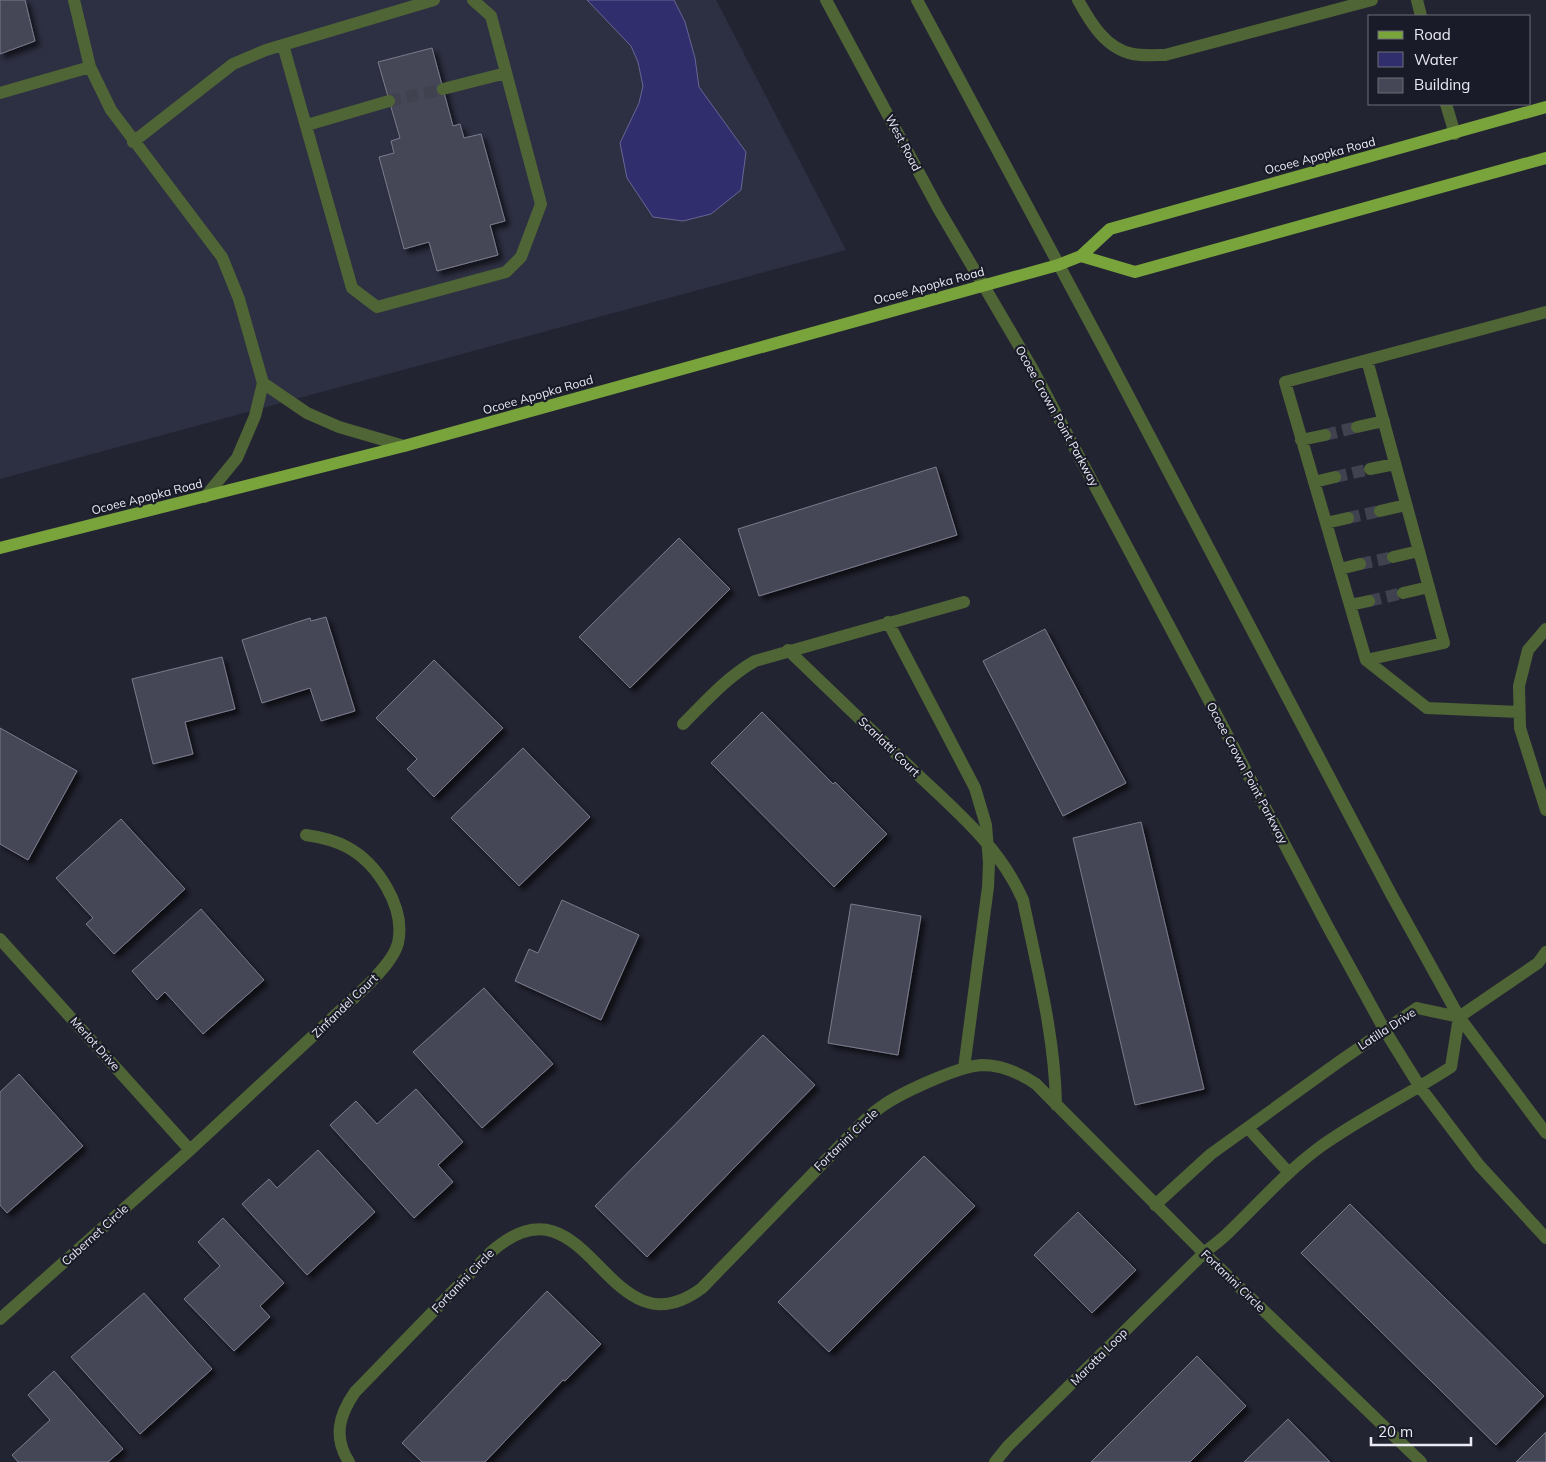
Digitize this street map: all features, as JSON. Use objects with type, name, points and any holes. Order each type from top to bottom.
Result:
[{"type":"main road","name":"Ocoee Apopka Road","points":[[0,548],[404,446],[1058,265],[1081,256],[1110,229],[1546,107]]},
{"type":"main road","points":[[1081,256],[1135,272],[1546,158]]},
{"type":"street","points":[[74,0],[90,67],[111,110],[222,257],[240,299],[263,383],[255,416],[237,458],[205,497]]},
{"type":"street","points":[[134,142],[232,64],[284,44],[434,0]]},
{"type":"street","points":[[284,44],[352,288],[377,307],[506,272],[521,256],[541,204],[491,16],[473,0]]},
{"type":"street","name":"West Road","points":[[826,0],[938,208],[982,285]]},
{"type":"street","points":[[917,0],[1179,490],[1391,894],[1459,1017],[1546,1133]]},
{"type":"street","points":[[1078,0],[1089,20],[1108,42],[1132,54],[1165,55],[1364,1]]},
{"type":"street","points":[[1417,0],[1421,15]]},
{"type":"street","points":[[0,93],[90,67]]},
{"type":"street","points":[[443,89],[506,73]]},
{"type":"street","points":[[307,125],[389,101]]},
{"type":"street","points":[[1446,105],[1455,134]]},
{"type":"street","name":"Ocoee Crown Point Parkway","points":[[982,285],[1032,368],[1384,1029],[1420,1087],[1479,1164],[1546,1238]]},
{"type":"street","points":[[1519,712],[1427,708],[1366,660],[1285,382],[1546,312]]},
{"type":"street","points":[[1366,660],[1444,643],[1367,360]]},
{"type":"street","points":[[263,383],[307,413],[339,427],[404,446]]},
{"type":"street","points":[[1357,427],[1384,421]]},
{"type":"street","points":[[1301,440],[1325,435]]},
{"type":"street","points":[[1370,469],[1395,464]]},
{"type":"street","points":[[1314,482],[1335,477]]},
{"type":"street","points":[[1380,511],[1406,505]]},
{"type":"street","points":[[1326,523],[1348,518]]},
{"type":"street","points":[[1393,556],[1418,551]]},
{"type":"street","points":[[1340,569],[1360,564]]},
{"type":"street","points":[[1403,593],[1429,587]]},
{"type":"street","points":[[1350,605],[1369,600]]},
{"type":"street","points":[[683,724],[727,680],[740,669],[755,661],[788,650],[964,602]]},
{"type":"street","points":[[888,622],[975,788],[984,816],[988,844],[988,887],[964,1068]]},
{"type":"street","points":[[1546,629],[1528,650],[1519,686],[1520,728],[1546,810]]},
{"type":"street","name":"Scarlatti Court","points":[[788,650],[988,844],[1014,880],[1023,900],[1049,1026],[1056,1082],[1056,1105]]},
{"type":"street","name":"Zinfandel Court","points":[[190,1150],[370,983],[386,965],[398,944],[400,923],[394,900],[383,881],[366,862],[348,847],[328,839],[306,835]]},
{"type":"street","name":"Merlot Drive","points":[[0,939],[190,1150]]},
{"type":"street","points":[[1204,1253],[1221,1240],[1289,1173],[1318,1149],[1348,1128],[1451,1067],[1459,1017],[1538,963],[1546,952]]},
{"type":"street","name":"Latilla Drive","points":[[1155,1205],[1211,1154],[1384,1029],[1417,1008],[1459,1017]]},
{"type":"street","name":"Fortanini Circle","points":[[349,1462],[344,1455],[340,1439],[340,1422],[345,1406],[355,1392],[504,1240],[520,1232],[536,1228],[551,1230],[568,1238],[580,1247],[619,1287],[634,1297],[649,1303],[665,1304],[678,1302],[690,1297],[702,1288],[868,1117],[894,1099],[964,1068],[983,1065],[1004,1068],[1022,1074],[1036,1084],[1155,1205],[1421,1462]]},
{"type":"street","points":[[1248,1128],[1289,1173]]},
{"type":"street","name":"Cabernet Circle","points":[[0,1320],[190,1150]]},
{"type":"street","name":"Marotta Loop","points":[[995,1462],[1008,1446],[1204,1253]]},
{"type":"shaded area","points":[[0,0],[716,0],[846,250],[0,479]]},
{"type":"water","points":[[587,0],[674,0],[685,22],[695,58],[699,87],[746,152],[741,190],[711,214],[683,221],[653,217],[627,178],[620,143],[639,103],[643,86],[638,62],[631,46]]},
{"type":"building","points":[[0,0],[25,0],[35,41],[0,54]]},
{"type":"building","points":[[432,48],[453,126],[460,124],[464,138],[481,134],[505,221],[490,225],[498,255],[437,271],[429,242],[404,249],[379,157],[394,153],[391,141],[400,138],[378,62]]},
{"type":"building","points":[[936,467],[957,535],[759,596],[738,529]]},
{"type":"building","points":[[679,538],[730,589],[630,688],[579,637]]},
{"type":"building","points":[[326,617],[355,711],[321,721],[310,688],[262,703],[242,640],[310,618],[311,621]]},
{"type":"building","points":[[1045,629],[1126,783],[1063,816],[983,661]]},
{"type":"building","points":[[222,657],[235,709],[185,722],[193,754],[153,764],[132,679]]},
{"type":"building","points":[[434,660],[503,728],[434,797],[407,769],[417,759],[376,718]]},
{"type":"building","points":[[762,712],[833,784],[835,782],[887,834],[834,887],[711,763]]},
{"type":"building","points":[[0,728],[77,771],[28,860],[0,844]]},
{"type":"building","points":[[523,748],[590,817],[519,886],[451,818]]},
{"type":"building","points":[[121,819],[185,889],[114,954],[86,924],[93,918],[56,878]]},
{"type":"building","points":[[1141,822],[1204,1089],[1135,1105],[1073,838]]},
{"type":"building","points":[[562,900],[639,935],[601,1020],[515,981],[529,949],[538,953]]},
{"type":"building","points":[[851,904],[921,916],[898,1055],[828,1043]]},
{"type":"building","points":[[201,909],[264,980],[203,1034],[165,992],[157,1000],[132,971]]},
{"type":"building","points":[[484,988],[553,1064],[482,1128],[413,1052]]},
{"type":"building","points":[[763,1035],[815,1085],[647,1257],[595,1206]]},
{"type":"building","points":[[19,1074],[83,1146],[7,1213],[0,1205],[0,1092]]},
{"type":"building","points":[[416,1089],[463,1142],[438,1165],[453,1182],[414,1218],[330,1125],[356,1101],[377,1124]]},
{"type":"building","points":[[318,1150],[375,1212],[307,1275],[242,1204],[269,1179],[277,1188]]},
{"type":"building","points":[[924,1156],[975,1206],[829,1352],[778,1302]]},
{"type":"building","points":[[1350,1204],[1544,1396],[1496,1445],[1301,1253]]},
{"type":"building","points":[[1078,1212],[1136,1270],[1092,1313],[1034,1255]]},
{"type":"building","points":[[223,1218],[284,1283],[260,1306],[270,1317],[234,1351],[184,1299],[220,1266],[198,1242]]},
{"type":"building","points":[[547,1291],[601,1344],[565,1381],[563,1380],[485,1462],[422,1462],[402,1443]]},
{"type":"building","points":[[144,1293],[212,1369],[140,1434],[71,1357]]},
{"type":"building","points":[[1197,1356],[1246,1406],[1190,1462],[1091,1462]]},
{"type":"building","points":[[54,1371],[123,1449],[108,1462],[18,1462],[12,1455],[50,1420],[28,1395]]},
{"type":"building","points":[[1288,1419],[1330,1462],[1244,1462]]},
{"type":"building","points":[[1546,1432],[1546,1462],[1516,1462]]},
{"type":"tunnel","points":[[389,101],[443,89]]},
{"type":"tunnel","points":[[1325,435],[1357,427]]},
{"type":"tunnel","points":[[1335,477],[1370,469]]},
{"type":"tunnel","points":[[1348,518],[1380,511]]},
{"type":"tunnel","points":[[1360,564],[1393,557]]},
{"type":"tunnel","points":[[1369,601],[1403,593]]}]
